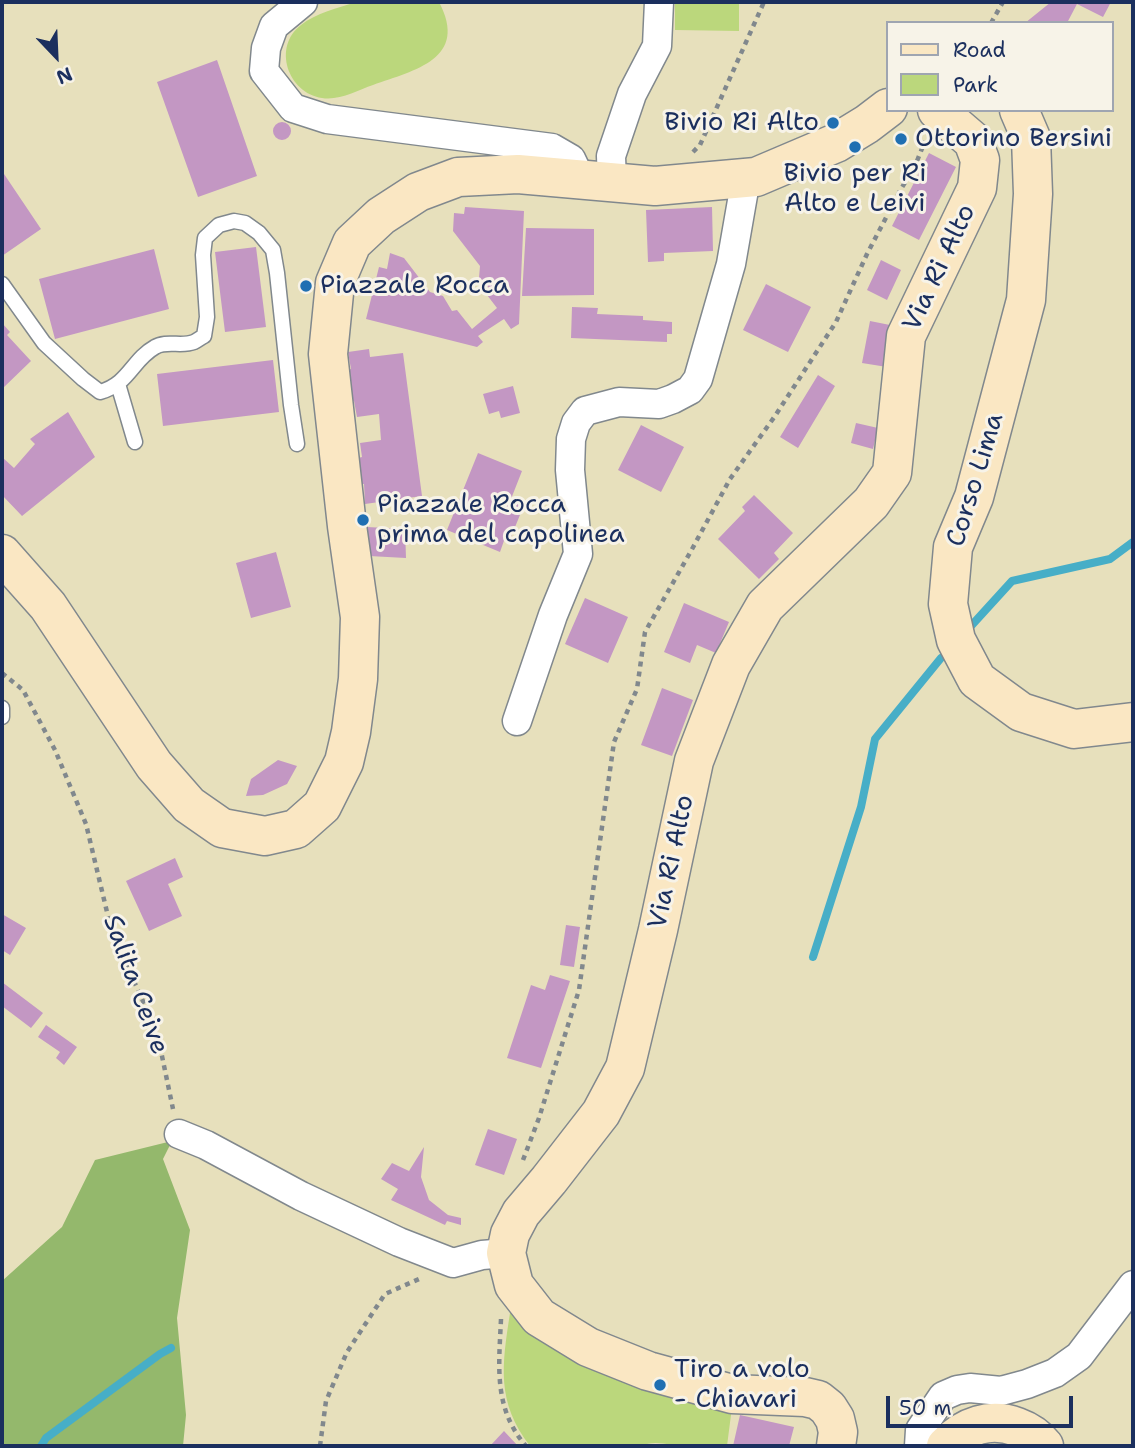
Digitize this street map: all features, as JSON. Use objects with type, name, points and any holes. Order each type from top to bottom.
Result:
[{"type":"street","points":[[303,2],[274,26],[265,48],[264,71],[293,108],[327,119],[552,148],[571,159],[596,182]]},
{"type":"street","points":[[596,182],[611,156],[632,94],[657,46],[659,2]]},
{"type":"street","points":[[2,554],[48,606],[154,765],[189,804],[222,828],[265,836],[296,829],[322,806],[344,762],[358,679],[360,617],[328,354],[335,283],[352,243],[381,216],[418,192],[458,177],[517,174],[655,186],[756,177],[836,143],[886,110]]},
{"type":"street","name":"Corso Lima","points":[[1020,112],[1031,138],[1033,194],[1026,300],[974,497],[953,547],[948,604],[956,640],[977,680],[1021,712],[1074,729],[1133,722]]},
{"type":"street","name":"Via Ri Alto","points":[[510,1269],[510,1234],[521,1213],[601,1113],[625,1068],[694,761],[732,664],[765,607],[871,503],[892,473],[906,335],[977,188],[980,160],[973,141],[932,124]]},
{"type":"street","points":[[517,721],[553,615],[578,554],[570,470],[571,439],[576,423],[585,411],[619,402],[659,404],[673,399],[690,390],[698,379],[731,264],[746,178]]},
{"type":"street","points":[[179,1134],[206,1145],[300,1196],[399,1242],[453,1263],[482,1255],[510,1269],[539,1317],[588,1347],[648,1371],[732,1394],[818,1400],[828,1408],[835,1419],[838,1432],[836,1446]]},
{"type":"street","points":[[919,1446],[920,1430],[943,1396],[970,1388],[1001,1391],[1055,1373],[1079,1356],[1133,1285]]},
{"type":"street","points":[[946,1446],[964,1430],[984,1423],[1004,1423],[1027,1431],[1044,1446]]},
{"type":"lane","points":[[2,284],[44,343],[100,392],[112,388],[130,373],[142,355],[159,344],[193,342],[204,336],[207,317],[203,255],[205,238],[219,225],[234,221],[245,223],[259,233],[273,250],[297,444]]},
{"type":"lane","points":[[118,383],[135,442]]},
{"type":"lane","points":[[2,708],[2,717]]},
{"type":"path","points":[[691,153],[701,145],[764,2]]},
{"type":"path","points":[[992,21],[1003,2]]},
{"type":"path","points":[[521,1164],[539,1118],[579,990],[614,743],[637,689],[645,632],[730,479],[836,322],[867,254],[915,166],[932,124]]},
{"type":"path","name":"Salita Ceive","points":[[2,673],[23,690],[55,750],[86,824],[112,933],[157,1032],[179,1134]]},
{"type":"path","points":[[320,1446],[326,1401],[341,1364],[385,1294],[453,1263]]},
{"type":"path","points":[[510,1269],[502,1298],[498,1376],[505,1410],[517,1436],[526,1446]]},
{"type":"green space","points":[[356,2],[439,2],[446,21],[447,37],[442,49],[420,67],[348,94],[328,99],[310,94],[300,88],[288,68],[287,45],[292,34],[313,17]]},
{"type":"green space","points":[[675,2],[739,2],[739,31],[675,30]]},
{"type":"green space","points":[[172,1141],[163,1159],[190,1230],[177,1318],[186,1415],[183,1446],[2,1446],[2,1281],[62,1227],[95,1160]]},
{"type":"green space","points":[[515,1311],[732,1407],[727,1446],[658,1443],[640,1446],[530,1446],[511,1414],[504,1383],[510,1313]]},
{"type":"building","points":[[1051,2],[1111,2],[1103,17],[1077,4],[1068,21],[1027,21]]},
{"type":"building","points":[[217,60],[257,176],[198,197],[157,82]]},
{"type":"building","points":[[282,122],[288,125],[291,131],[288,137],[282,140],[276,137],[273,131],[276,125]]},
{"type":"building","points":[[929,153],[956,167],[919,240],[892,226]]},
{"type":"building","points":[[2,171],[41,229],[2,256]]},
{"type":"building","points":[[465,207],[524,211],[519,324],[511,329],[504,319],[478,336],[483,342],[477,347],[366,319],[379,267],[387,269],[390,253],[404,258],[430,292],[443,296],[452,311],[457,310],[472,329],[497,308],[487,295],[489,288],[479,278],[480,266],[453,231],[454,213],[464,214]]},
{"type":"building","points":[[712,207],[713,251],[664,253],[664,261],[648,262],[646,210]]},
{"type":"building","points":[[526,228],[594,229],[594,295],[522,296]]},
{"type":"building","points":[[256,247],[266,327],[225,332],[215,252]]},
{"type":"building","points":[[154,249],[169,309],[55,339],[39,279]]},
{"type":"building","points":[[881,260],[901,270],[887,300],[867,290]]},
{"type":"building","points":[[766,284],[811,307],[788,352],[743,330]]},
{"type":"building","points":[[572,307],[598,308],[597,314],[643,316],[643,320],[672,322],[672,334],[667,334],[667,342],[571,338]]},
{"type":"building","points":[[870,321],[895,326],[887,367],[862,363]]},
{"type":"building","points":[[2,323],[10,332],[7,335],[31,361],[2,389]]},
{"type":"building","points":[[369,349],[370,357],[403,353],[422,496],[365,504],[358,458],[362,457],[360,443],[381,440],[379,414],[357,417],[354,401],[351,401],[347,370],[351,369],[348,352]]},
{"type":"building","points":[[273,360],[279,412],[163,426],[157,374]]},
{"type":"building","points":[[818,375],[835,386],[798,448],[780,437]]},
{"type":"building","points":[[513,386],[520,413],[501,418],[499,411],[489,414],[483,394]]},
{"type":"building","points":[[68,412],[95,457],[22,516],[2,495],[2,457],[14,468],[35,444],[30,439]]},
{"type":"building","points":[[856,423],[878,428],[873,449],[851,443]]},
{"type":"building","points":[[641,425],[684,447],[661,492],[618,470]]},
{"type":"building","points":[[478,453],[522,471],[511,499],[524,505],[511,537],[506,535],[500,552],[447,530]]},
{"type":"building","points":[[754,495],[793,533],[774,553],[779,559],[759,579],[718,539],[745,511],[742,507]]},
{"type":"building","points":[[367,527],[405,529],[406,558],[369,556]]},
{"type":"building","points":[[276,552],[291,607],[251,618],[236,563]]},
{"type":"building","points":[[585,598],[628,617],[608,663],[565,644]]},
{"type":"building","points":[[684,603],[729,622],[716,653],[697,645],[690,663],[664,652]]},
{"type":"building","points":[[662,688],[693,700],[672,756],[641,745]]},
{"type":"building","points":[[278,760],[297,766],[287,784],[263,795],[246,796],[251,779]]},
{"type":"building","points":[[175,858],[183,877],[168,884],[182,916],[149,931],[126,881]]},
{"type":"building","points":[[2,914],[26,928],[10,955],[2,950]]},
{"type":"building","points":[[566,925],[580,927],[574,967],[560,965]]},
{"type":"building","points":[[550,975],[570,981],[541,1068],[507,1058],[531,985],[545,990]]},
{"type":"building","points":[[2,982],[43,1013],[31,1028],[2,1006]]},
{"type":"building","points":[[46,1025],[77,1047],[64,1065],[56,1058],[60,1052],[38,1037]]},
{"type":"building","points":[[488,1129],[517,1139],[504,1175],[475,1165]]},
{"type":"building","points":[[424,1147],[421,1177],[429,1200],[448,1215],[461,1218],[461,1225],[447,1221],[445,1225],[391,1200],[398,1189],[381,1179],[392,1163],[409,1171]]},
{"type":"building","points":[[740,1415],[794,1427],[789,1446],[733,1446]]},
{"type":"building","points":[[504,1431],[518,1446],[490,1446]]},
{"type":"waterway","points":[[971,626],[1012,581],[1110,559],[1133,542]]},
{"type":"waterway","points":[[813,957],[861,807],[875,739],[941,658]]},
{"type":"waterway","points":[[41,1446],[46,1438],[171,1348]]},
{"type":"place","name":"Bivio Ri Alto","points":[[833,123]]},
{"type":"place","name":"Ottorino Bersini","points":[[901,139]]},
{"type":"place","name":"Bivio per Ri Alto e Leivi","points":[[855,147]]},
{"type":"place","name":"Piazzale Rocca","points":[[306,286]]},
{"type":"place","name":"Piazzale Rocca prima del capolinea","points":[[363,520]]},
{"type":"place","name":"Tiro a volo - Chiavari","points":[[660,1385]]}]
